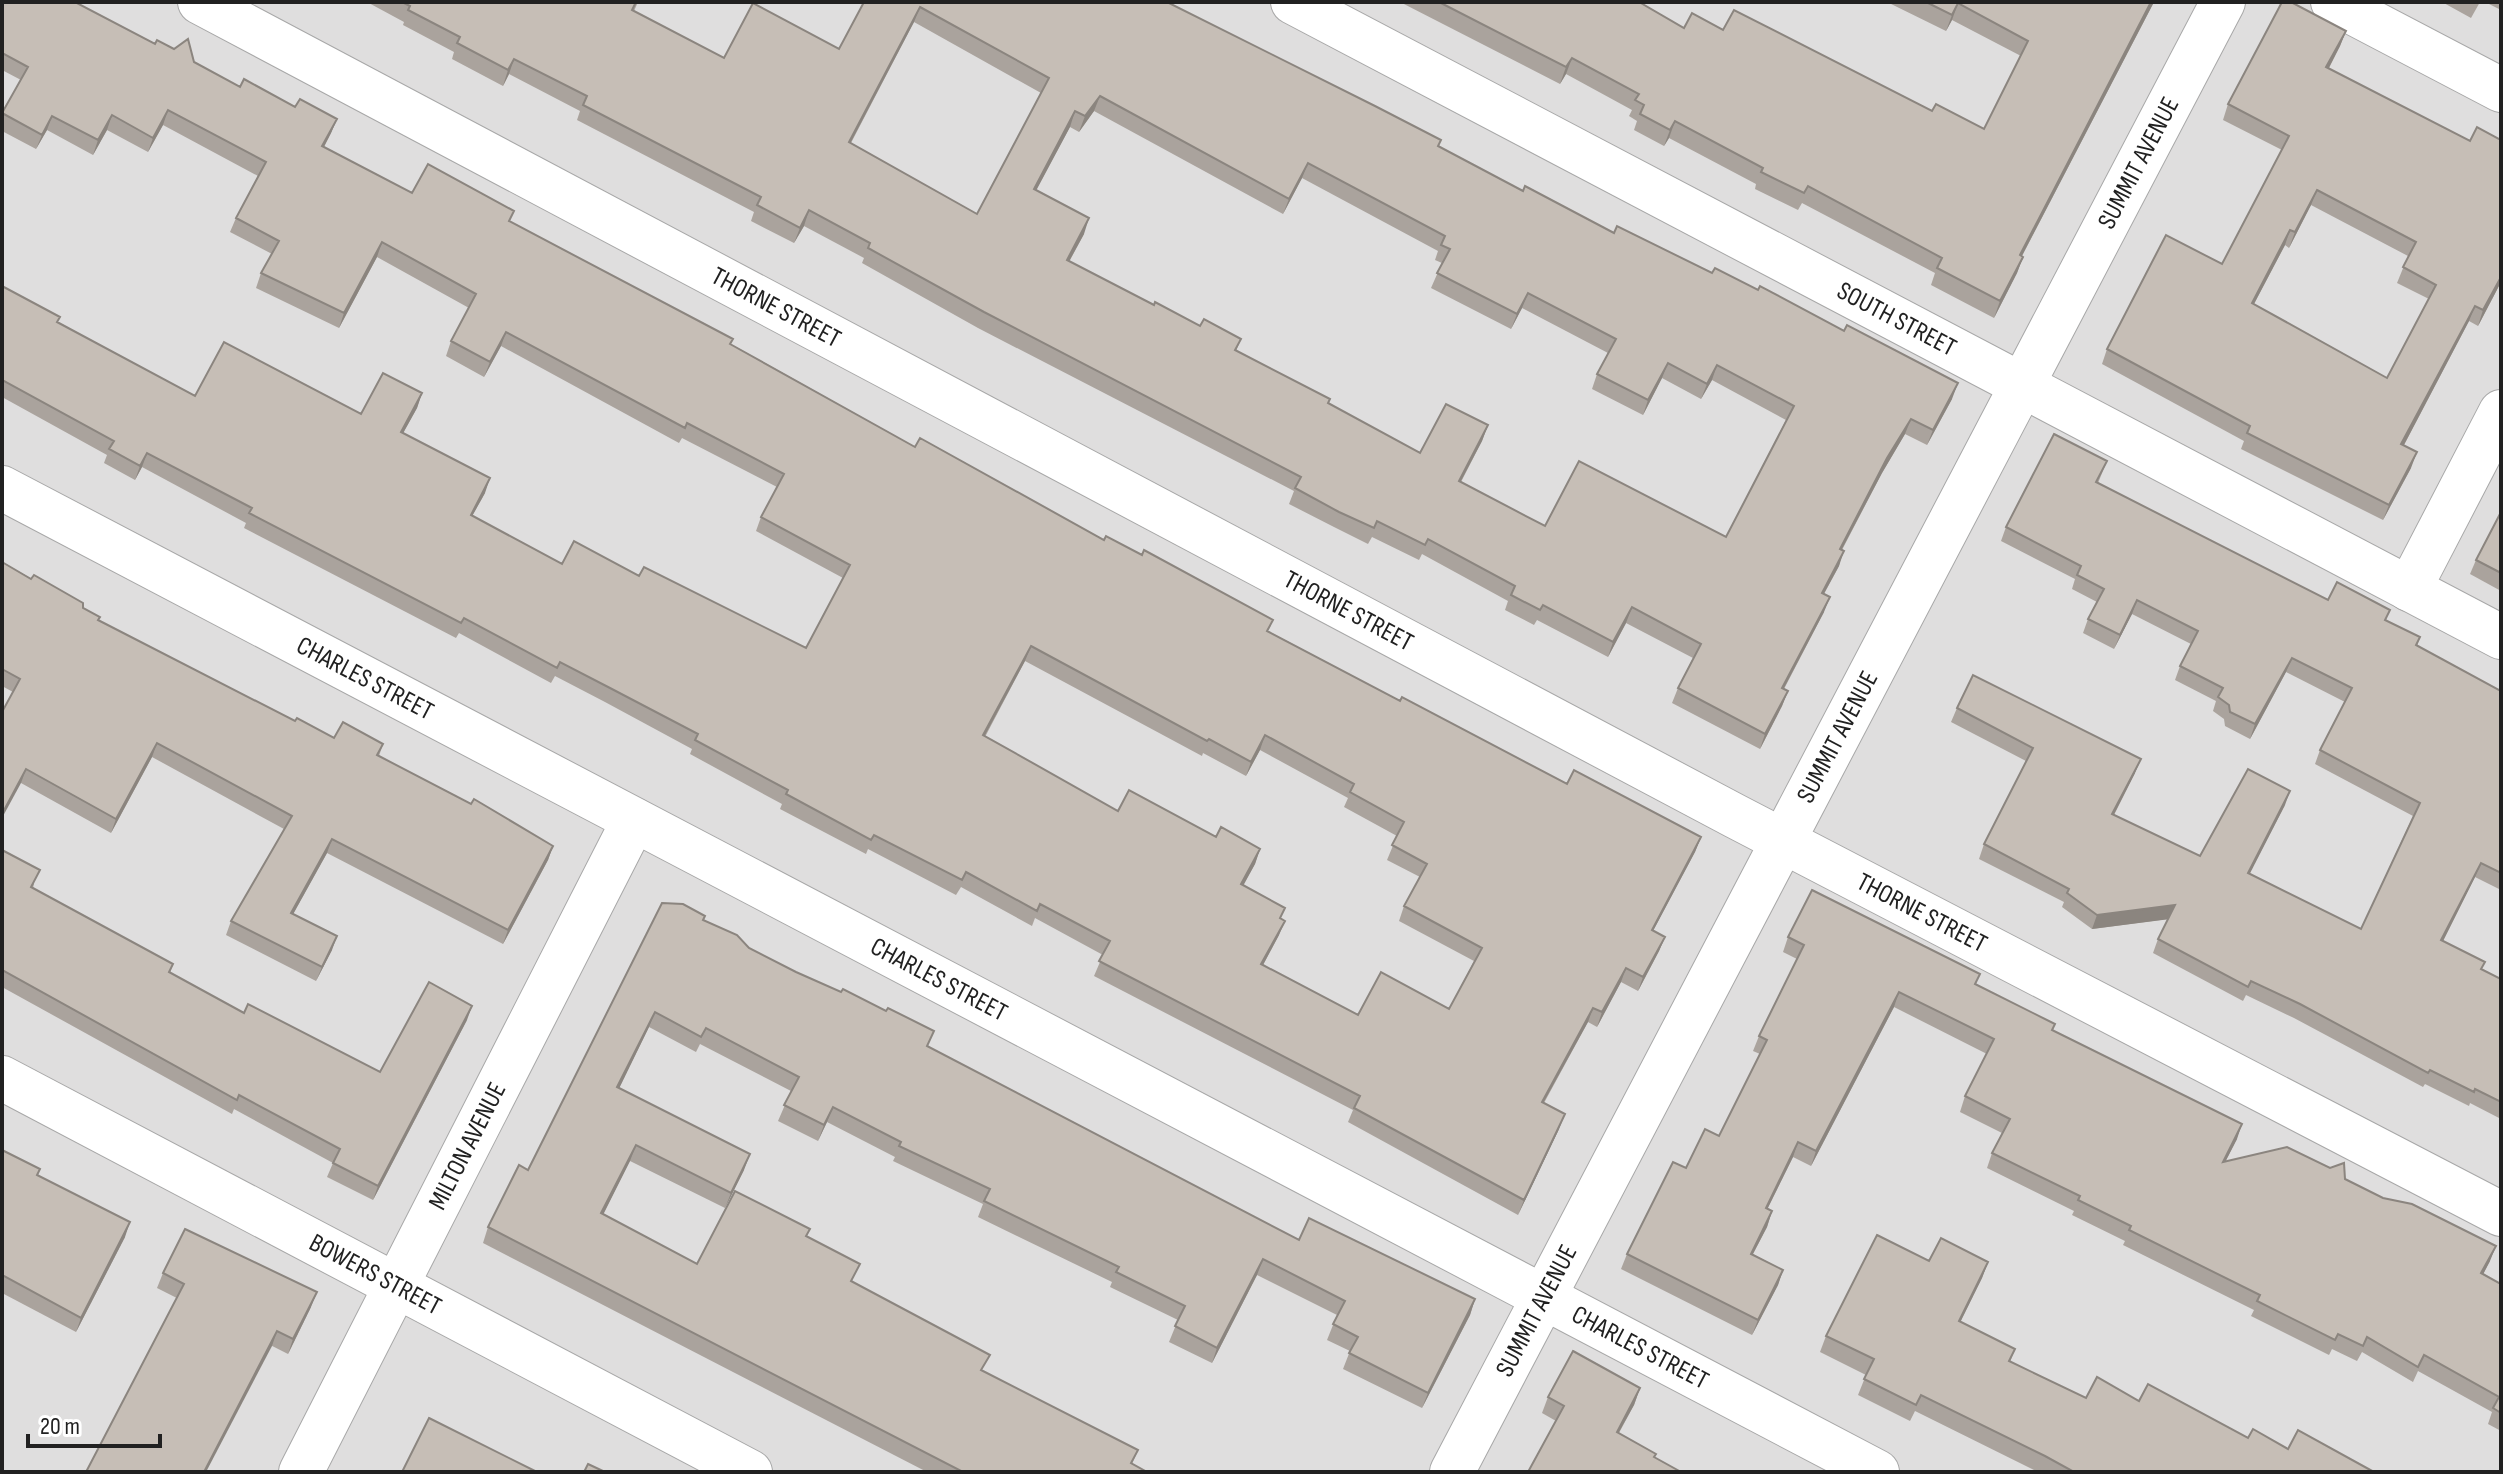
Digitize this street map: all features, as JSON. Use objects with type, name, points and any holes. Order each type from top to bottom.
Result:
[{"type":"street","name":"THORNE STREET","points":[[200,2],[1784,841],[2501,1214]]},
{"type":"street","name":"SUMMIT AVENUE","points":[[1452,1472],[2223,2]]},
{"type":"street","points":[[2333,2],[2501,90]]},
{"type":"street","name":"SOUTH STREET","points":[[1319,8],[2020,386],[2501,637]]},
{"type":"street","points":[[2409,589],[2501,412]]},
{"type":"street","name":"CHARLES STREET","points":[[2,488],[1877,1472]]},
{"type":"street","name":"MILTON AVENUE","points":[[301,1472],[634,820]]},
{"type":"street","name":"BOWERS STREET","points":[[2,1078],[750,1472]]},
{"type":"shaded area","points":[[2,2],[2501,2],[2501,1472],[2,1472]]},
{"type":"building","points":[[2,2],[75,2],[155,44],[157,40],[174,49],[188,39],[194,62],[240,87],[244,79],[295,107],[300,99],[337,119],[322,146],[412,193],[428,164],[514,211],[509,221],[733,339],[730,344],[915,447],[920,438],[1104,540],[1106,536],[1142,555],[1144,550],[1273,620],[1267,631],[1400,701],[1402,697],[1567,784],[1574,770],[1701,837],[1652,930],[1665,937],[1643,977],[1626,968],[1602,1012],[1593,1008],[1542,1102],[1565,1114],[1524,1200],[1354,1108],[1360,1096],[1099,961],[1110,941],[1040,904],[1037,911],[966,872],[962,880],[874,835],[871,840],[786,794],[788,790],[695,740],[698,734],[560,662],[557,668],[464,618],[461,623],[249,513],[252,508],[147,453],[140,466],[109,449],[114,441],[2,380],[2,286],[60,317],[57,322],[195,396],[224,342],[361,414],[383,373],[422,393],[401,432],[490,478],[471,515],[562,564],[574,541],[639,576],[644,567],[806,648],[850,565],[761,517],[784,474],[687,423],[685,428],[506,332],[490,362],[451,341],[476,294],[382,242],[344,313],[261,273],[279,241],[236,218],[266,162],[168,110],[153,138],[112,115],[98,140],[52,116],[42,135],[2,113],[28,67],[2,53]],"holes":[[[1031,646],[1207,741],[1209,739],[1251,762],[1265,735],[1354,784],[1350,792],[1404,822],[1392,845],[1427,864],[1404,906],[1482,948],[1449,1009],[1381,972],[1358,1015],[1261,964],[1285,921],[1280,918],[1285,908],[1241,884],[1260,849],[1221,827],[1216,837],[1129,790],[1118,811],[983,735]]]},
{"type":"building","points":[[402,2],[636,2],[632,10],[724,58],[753,3],[839,49],[864,2],[1167,2],[1441,140],[1438,146],[1523,191],[1525,186],[1614,233],[1617,226],[1712,273],[1715,268],[1758,290],[1760,286],[1844,331],[1847,325],[1958,383],[1933,430],[1911,419],[1887,458],[1840,549],[1844,551],[1822,593],[1830,597],[1782,688],[1788,691],[1765,734],[1678,688],[1701,644],[1632,607],[1613,642],[1543,605],[1540,610],[1511,595],[1515,586],[1428,539],[1425,545],[1377,521],[1374,528],[1339,512],[1295,488],[1301,477],[984,312],[868,248],[870,243],[809,210],[800,228],[757,205],[761,197],[583,105],[587,96],[514,59],[508,70],[457,43],[460,37],[408,10],[410,6]],"holes":[[[920,7],[1049,78],[977,214],[849,142]],[[1100,96],[1289,199],[1308,163],[1445,236],[1441,245],[1450,249],[1437,273],[1517,314],[1528,293],[1616,339],[1597,374],[1648,400],[1668,363],[1707,384],[1717,365],[1794,406],[1726,537],[1579,461],[1545,526],[1459,481],[1488,425],[1446,404],[1420,453],[1328,403],[1330,399],[1235,350],[1241,339],[1204,319],[1200,326],[1067,260],[1089,218],[1034,189],[1075,111],[1085,116]]]},
{"type":"building","points":[[1439,2],[1639,2],[1684,28],[1692,13],[1723,30],[1734,10],[1932,111],[1936,104],[1984,129],[2028,41],[1958,3],[1952,15],[1926,2],[2151,2],[2020,255],[2023,257],[2000,301],[1937,268],[1942,258],[1808,186],[1804,193],[1761,172],[1763,168],[1675,121],[1670,130],[1640,114],[1644,105],[1635,100],[1639,94],[1572,58],[1566,67]]},
{"type":"building","points":[[2282,2],[2291,2],[2346,31],[2326,67],[2470,141],[2477,127],[2501,140],[2501,277],[2483,310],[2475,306],[2401,444],[2417,452],[2389,505],[2247,433],[2250,426],[2107,349],[2166,235],[2222,264],[2289,136],[2228,104]],"holes":[[[2317,190],[2416,242],[2403,267],[2436,285],[2387,378],[2252,303],[2290,230],[2295,232]]]},
{"type":"building","points":[[2054,434],[2107,461],[2096,482],[2328,600],[2337,582],[2390,610],[2385,620],[2420,637],[2416,645],[2501,691],[2501,873],[2481,863],[2441,940],[2485,962],[2481,969],[2501,979],[2501,1102],[2430,1070],[2428,1073],[2300,1004],[2251,981],[2248,987],[2158,939],[2175,905],[2097,915],[2067,893],[2069,889],[1984,844],[2033,748],[1957,708],[1973,675],[2141,759],[2112,814],[2200,856],[2248,769],[2290,791],[2248,873],[2361,929],[2420,803],[2320,750],[2352,688],[2292,658],[2255,724],[2230,712],[2229,705],[2218,697],[2223,688],[2180,666],[2198,631],[2137,600],[2120,635],[2088,619],[2104,589],[2077,575],[2081,566],[2006,527]]},
{"type":"building","points":[[2501,512],[2501,573],[2476,560]]},
{"type":"building","points":[[2,562],[31,579],[34,575],[83,603],[83,608],[100,617],[98,620],[295,721],[297,718],[334,738],[343,722],[383,744],[377,755],[471,804],[474,799],[553,846],[508,930],[332,839],[291,913],[337,936],[322,967],[231,921],[292,816],[157,743],[116,819],[26,769],[2,814],[2,712],[20,679],[2,669]]},
{"type":"building","points":[[2,850],[40,870],[31,887],[173,964],[169,972],[244,1013],[248,1004],[380,1072],[429,982],[472,1006],[378,1186],[333,1163],[340,1149],[239,1095],[237,1100],[2,970]]},
{"type":"building","points":[[1812,890],[1980,974],[1975,984],[2055,1024],[2052,1030],[2242,1124],[2223,1162],[2287,1147],[2330,1168],[2344,1163],[2345,1179],[2383,1198],[2412,1204],[2496,1246],[2481,1273],[2501,1284],[2501,1413],[2493,1408],[2499,1397],[2424,1355],[2418,1367],[2367,1337],[2363,1346],[2338,1334],[2335,1340],[2257,1301],[2260,1295],[2129,1230],[2131,1226],[2078,1200],[2080,1196],[1992,1153],[2010,1119],[1965,1096],[1994,1039],[1899,992],[1816,1151],[1798,1142],[1766,1208],[1772,1211],[1751,1254],[1783,1270],[1758,1320],[1627,1254],[1673,1162],[1686,1168],[1705,1129],[1719,1136],[1767,1040],[1759,1036],[1804,945],[1788,937]]},
{"type":"building","points":[[662,903],[683,904],[705,916],[703,920],[737,935],[749,948],[796,972],[841,992],[843,989],[886,1011],[888,1008],[934,1031],[927,1046],[1299,1240],[1309,1218],[1475,1299],[1428,1393],[1349,1353],[1358,1337],[1333,1324],[1345,1301],[1263,1259],[1217,1348],[1175,1326],[1185,1306],[1116,1272],[1119,1267],[984,1201],[990,1189],[899,1146],[901,1142],[833,1107],[824,1125],[784,1105],[799,1077],[706,1028],[701,1037],[655,1012],[617,1087],[750,1154],[731,1193],[636,1145],[601,1213],[697,1264],[735,1191],[810,1229],[806,1236],[860,1264],[851,1281],[990,1355],[981,1370],[1138,1450],[1131,1463],[1147,1472],[963,1472],[488,1227],[519,1165],[528,1170]]},
{"type":"building","points":[[2,1150],[40,1169],[37,1175],[130,1222],[81,1318],[2,1275]]},
{"type":"building","points":[[185,1229],[317,1292],[293,1339],[277,1331],[204,1472],[86,1472],[184,1284],[163,1273]]},
{"type":"building","points":[[1877,1235],[1929,1261],[1941,1238],[1988,1262],[1959,1321],[2015,1349],[2009,1361],[2086,1398],[2097,1377],[2139,1401],[2148,1384],[2248,1438],[2253,1429],[2288,1449],[2298,1430],[2374,1472],[2074,1472],[1921,1395],[1916,1405],[1864,1379],[1874,1359],[1826,1336]]},
{"type":"building","points":[[1573,1351],[1640,1388],[1617,1432],[1681,1472],[1528,1472],[1564,1406],[1548,1397]]},
{"type":"building","points":[[429,1418],[537,1472],[402,1472]]},
{"type":"building","points":[[588,1464],[605,1472],[584,1472]]}]
